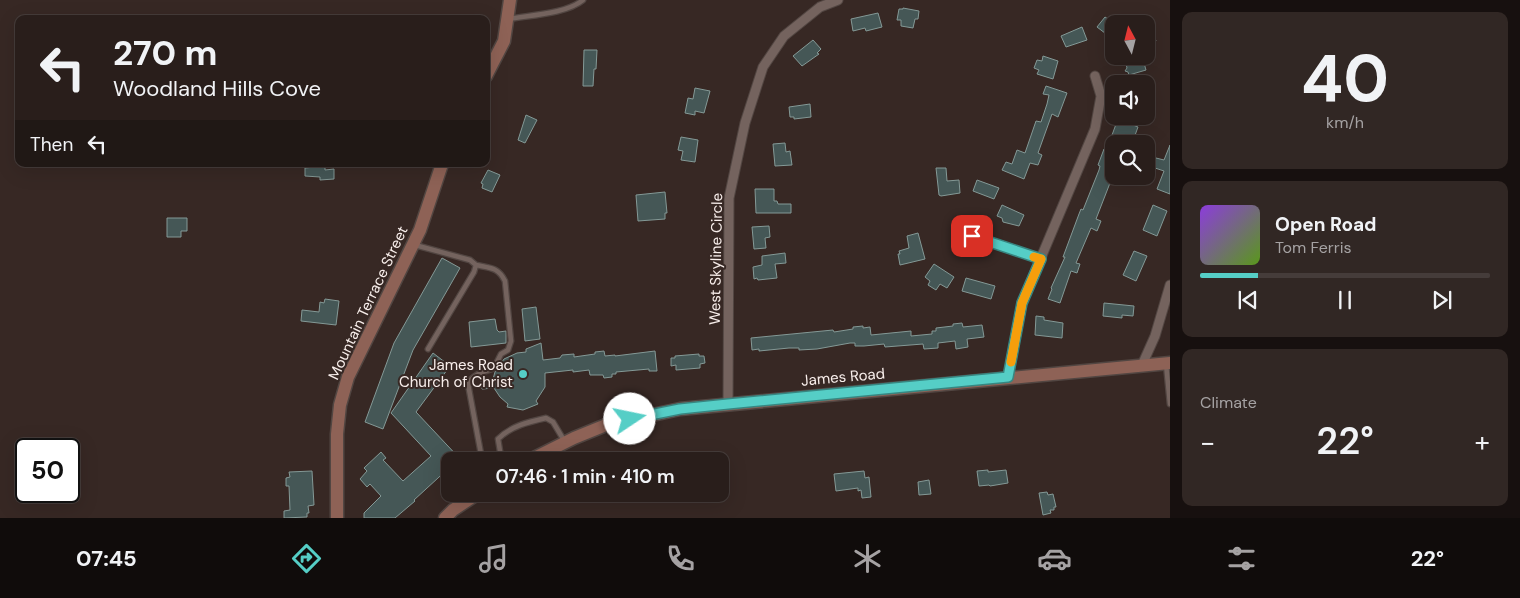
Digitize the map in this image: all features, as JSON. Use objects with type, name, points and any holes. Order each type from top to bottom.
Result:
[{"type":"main road","points":[[490,68],[504,41],[510,0]]},
{"type":"main road","name":"Mountain Terrace Street","points":[[337,518],[337,434],[340,405],[345,386],[420,230],[441,167]]},
{"type":"main road","name":"James Road","points":[[546,452],[606,426],[680,409],[1168,363]]},
{"type":"main road","points":[[445,518],[465,502]]},
{"type":"street","name":"West Skyline Circle","points":[[728,404],[729,198],[748,114],[763,67],[784,36],[820,7],[838,0]]},
{"type":"street","points":[[1008,377],[1022,303],[1094,129],[1101,96],[1095,76]]},
{"type":"street","points":[[972,236],[1041,259]]},
{"type":"street","points":[[1142,366],[1155,336],[1170,285]]},
{"type":"lane","points":[[507,19],[564,9],[577,5],[583,0]]},
{"type":"lane","points":[[413,244],[470,260],[476,265],[495,269],[501,272],[505,281],[512,341],[508,350],[501,354],[494,368],[471,378],[468,384],[481,452]]},
{"type":"lane","points":[[428,349],[474,272],[476,265]]},
{"type":"lane","points":[[1168,363],[1170,404]]},
{"type":"lane","points":[[500,452],[498,439],[506,431],[546,418],[553,422],[565,442]]},
{"type":"building","points":[[899,9],[919,11],[918,19],[915,19],[913,28],[901,26],[901,20],[897,20]]},
{"type":"building","points":[[878,13],[882,27],[866,31],[865,28],[853,31],[851,19]]},
{"type":"building","points":[[1105,17],[1105,33],[1097,27]]},
{"type":"building","points":[[1082,27],[1087,40],[1066,47],[1061,36]]},
{"type":"building","points":[[813,40],[821,49],[817,53],[819,54],[802,66],[793,56]]},
{"type":"building","points":[[584,50],[597,50],[593,86],[583,86]]},
{"type":"building","points":[[1043,56],[1058,61],[1053,79],[1037,74],[1039,70],[1034,68],[1037,60],[1042,61]]},
{"type":"building","points":[[1126,65],[1145,65],[1146,70],[1129,75],[1125,71]]},
{"type":"building","points":[[1046,86],[1067,93],[1058,117],[1052,114],[1038,153],[1042,155],[1038,165],[1030,163],[1024,179],[1002,170],[1006,162],[1012,164],[1017,150],[1025,153],[1036,121],[1041,122],[1047,104],[1049,95],[1043,94]]},
{"type":"building","points":[[695,88],[710,91],[704,113],[695,111],[695,115],[685,113],[688,98],[693,99]]},
{"type":"building","points":[[810,104],[811,117],[794,119],[794,117],[790,117],[789,107]]},
{"type":"building","points":[[526,115],[537,120],[525,143],[518,140]]},
{"type":"building","points":[[1116,125],[1133,125],[1138,127],[1135,135],[1112,135]]},
{"type":"building","points":[[681,137],[698,140],[695,162],[681,160],[683,151],[678,150]]},
{"type":"building","points":[[785,143],[786,152],[790,151],[792,165],[775,166],[773,144]]},
{"type":"building","points":[[1170,145],[1170,194],[1157,189],[1164,171],[1155,168],[1155,158],[1164,160]]},
{"type":"building","points":[[1104,149],[1105,185],[1109,185],[1096,219],[1101,221],[1097,231],[1091,228],[1076,263],[1080,264],[1077,273],[1071,271],[1060,303],[1048,299],[1051,288],[1065,257],[1063,257],[1081,209],[1083,210],[1099,170],[1100,166],[1098,165]]},
{"type":"building","points":[[325,167],[325,170],[334,169],[334,179],[320,180],[320,177],[305,176],[305,168]]},
{"type":"building","points":[[936,168],[946,168],[947,181],[959,180],[960,193],[939,195]]},
{"type":"building","points":[[488,170],[500,175],[492,192],[482,188],[483,184],[481,183]]},
{"type":"building","points":[[977,180],[999,188],[994,199],[973,191]]},
{"type":"building","points":[[755,189],[774,189],[774,201],[777,201],[778,204],[791,204],[791,213],[756,213]]},
{"type":"building","points":[[665,192],[667,213],[665,213],[665,219],[638,221],[636,195]]},
{"type":"building","points":[[1002,205],[1024,215],[1019,226],[1003,222],[1002,218],[997,216]]},
{"type":"building","points":[[1153,205],[1167,211],[1157,236],[1143,230]]},
{"type":"building","points":[[167,218],[187,218],[187,231],[181,231],[181,237],[167,237]]},
{"type":"building","points":[[769,226],[770,237],[765,238],[766,248],[754,249],[752,227]]},
{"type":"building","points":[[918,233],[925,259],[900,265],[899,251],[909,248],[907,236]]},
{"type":"building","points":[[1134,251],[1147,256],[1136,281],[1123,275]]},
{"type":"building","points":[[785,253],[786,263],[775,264],[777,278],[754,279],[753,267],[762,265],[762,256]]},
{"type":"building","points":[[442,258],[460,268],[413,350],[383,429],[365,422],[394,343]]},
{"type":"building","points":[[934,264],[954,277],[947,288],[940,284],[936,290],[928,285],[930,281],[925,277]]},
{"type":"building","points":[[966,278],[995,286],[991,299],[962,291]]},
{"type":"building","points":[[325,299],[339,301],[336,325],[301,321],[302,310],[319,312],[320,302],[324,303]]},
{"type":"building","points":[[1104,303],[1134,306],[1133,316],[1122,315],[1122,318],[1103,316]]},
{"type":"building","points":[[536,307],[540,339],[525,341],[522,309]]},
{"type":"building","points":[[1036,316],[1044,317],[1044,320],[1063,323],[1062,338],[1035,335]]},
{"type":"building","points":[[495,319],[497,330],[499,332],[506,331],[506,343],[471,347],[469,322]]},
{"type":"building","points":[[962,323],[963,327],[982,325],[984,337],[967,339],[968,347],[956,349],[955,341],[938,343],[938,348],[924,349],[923,344],[885,347],[884,344],[855,346],[855,343],[850,343],[817,349],[752,350],[751,338],[833,330],[834,332],[863,326],[863,328],[870,327],[871,335],[911,331],[911,336],[932,334],[932,331],[936,331],[936,328]]},
{"type":"building","points":[[541,343],[543,360],[560,358],[562,355],[574,354],[574,357],[604,351],[605,356],[615,356],[655,351],[657,371],[649,371],[649,369],[616,372],[616,374],[612,374],[612,377],[604,378],[603,375],[590,375],[589,370],[545,373],[545,387],[536,401],[538,404],[523,410],[507,407],[508,404],[494,388],[482,389],[481,380],[493,379],[495,372],[504,359],[517,353],[526,352],[526,349]]},
{"type":"building","points":[[433,353],[450,366],[416,412],[454,452],[441,452],[441,475],[395,518],[364,518],[364,513],[381,496],[370,484],[367,487],[360,479],[367,471],[364,468],[381,452],[386,458],[383,460],[403,481],[431,456],[391,413]]},
{"type":"building","points":[[699,354],[699,356],[704,356],[705,363],[700,364],[700,368],[676,370],[676,365],[671,366],[671,358],[675,358],[675,356]]},
{"type":"building","points":[[988,470],[988,472],[1006,470],[1008,483],[979,486],[977,471]]},
{"type":"building","points":[[312,471],[314,505],[308,506],[309,513],[307,513],[307,517],[284,518],[284,511],[290,510],[289,486],[286,486],[286,478],[290,477],[289,472]]},
{"type":"building","points":[[864,471],[865,478],[869,477],[871,497],[862,498],[861,490],[858,491],[858,488],[836,491],[834,474]]},
{"type":"building","points":[[929,480],[931,494],[919,495],[918,482]]},
{"type":"building","points":[[1047,492],[1048,495],[1053,494],[1056,507],[1054,507],[1054,510],[1050,510],[1051,513],[1043,515],[1039,493]]},
{"type":"slow traffic","points":[[1011,362],[1022,303],[1041,259],[1034,257]]},
{"type":"place","name":"James Road Church of Christ","points":[[523,374]]},
{"type":"route","points":[[630,419],[680,409],[1008,377],[1022,303],[1041,259],[972,236]]}]
